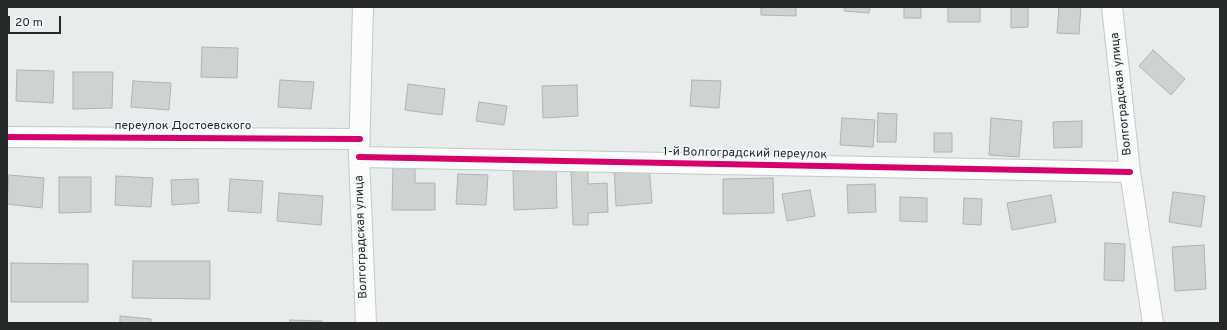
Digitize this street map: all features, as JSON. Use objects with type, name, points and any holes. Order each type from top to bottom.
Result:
[{"type":"street","name":"Волгоградская улица","points":[[363,7],[360,148],[366,323]]},
{"type":"street","name":"Волгоградская улица","points":[[1112,7],[1130,172],[1153,323]]},
{"type":"street","name":"переулок Достоевского","points":[[7,137],[360,148]]},
{"type":"street","name":"1-й Волгоградский переулок","points":[[360,148],[1130,172]]},
{"type":"building","points":[[761,7],[796,7],[796,16],[761,15]]},
{"type":"building","points":[[845,7],[870,7],[869,13],[844,11]]},
{"type":"building","points":[[904,7],[921,7],[921,18],[904,18]]},
{"type":"building","points":[[948,7],[980,7],[980,22],[948,22]]},
{"type":"building","points":[[1011,7],[1028,7],[1028,27],[1011,28]]},
{"type":"building","points":[[1059,7],[1081,7],[1079,34],[1057,33]]},
{"type":"building","points":[[202,47],[238,48],[237,78],[201,77]]},
{"type":"building","points":[[1153,50],[1185,79],[1171,95],[1139,66]]},
{"type":"building","points":[[17,70],[54,71],[53,103],[16,101]]},
{"type":"building","points":[[73,72],[113,72],[112,108],[73,109]]},
{"type":"building","points":[[280,80],[314,82],[311,109],[278,107]]},
{"type":"building","points":[[692,80],[721,81],[719,108],[690,106]]},
{"type":"building","points":[[133,81],[171,83],[169,110],[131,107]]},
{"type":"building","points":[[408,84],[445,89],[442,115],[405,110]]},
{"type":"building","points":[[577,85],[578,116],[543,118],[542,86]]},
{"type":"building","points":[[479,102],[507,106],[504,125],[476,121]]},
{"type":"building","points":[[878,113],[897,114],[896,142],[877,142]]},
{"type":"building","points":[[842,118],[875,120],[873,147],[840,145]]},
{"type":"building","points":[[991,118],[1022,121],[1019,157],[989,155]]},
{"type":"building","points":[[1082,121],[1082,147],[1054,148],[1053,122]]},
{"type":"building","points":[[934,133],[952,133],[952,152],[934,152]]},
{"type":"building","points":[[649,164],[652,203],[616,206],[614,166]]},
{"type":"building","points":[[393,165],[415,165],[415,183],[435,183],[435,210],[392,210]]},
{"type":"building","points":[[556,170],[557,208],[514,210],[513,171]]},
{"type":"building","points":[[588,171],[588,184],[607,183],[608,212],[588,213],[588,225],[573,225],[571,172]]},
{"type":"building","points":[[458,174],[488,175],[486,205],[456,204]]},
{"type":"building","points":[[9,175],[44,178],[42,208],[7,204]]},
{"type":"building","points":[[116,176],[153,178],[151,207],[115,205]]},
{"type":"building","points":[[59,177],[91,177],[91,212],[59,213]]},
{"type":"building","points":[[773,178],[774,213],[723,214],[723,179]]},
{"type":"building","points":[[198,179],[199,203],[172,205],[171,180]]},
{"type":"building","points":[[230,179],[263,181],[261,213],[228,211]]},
{"type":"building","points":[[875,184],[876,212],[848,213],[847,185]]},
{"type":"building","points":[[810,190],[815,216],[787,221],[782,194]]},
{"type":"building","points":[[1173,192],[1205,196],[1201,227],[1169,222]]},
{"type":"building","points":[[279,193],[323,196],[321,225],[277,221]]},
{"type":"building","points":[[1051,195],[1056,222],[1012,230],[1007,203]]},
{"type":"building","points":[[900,197],[927,198],[927,222],[900,221]]},
{"type":"building","points":[[964,198],[982,199],[981,225],[963,224]]},
{"type":"building","points":[[1105,243],[1125,244],[1124,281],[1104,280]]},
{"type":"building","points":[[1204,245],[1206,289],[1175,291],[1172,247]]},
{"type":"building","points":[[133,261],[210,261],[210,299],[132,298]]},
{"type":"building","points":[[11,263],[88,264],[88,302],[11,302]]},
{"type":"building","points":[[120,316],[151,319],[151,323],[120,323]]},
{"type":"building","points":[[290,320],[322,321],[322,323],[290,323]]},
{"type":"cycle path","points":[[7,137],[360,139]]},
{"type":"cycle path","points":[[359,157],[1130,172]]}]
